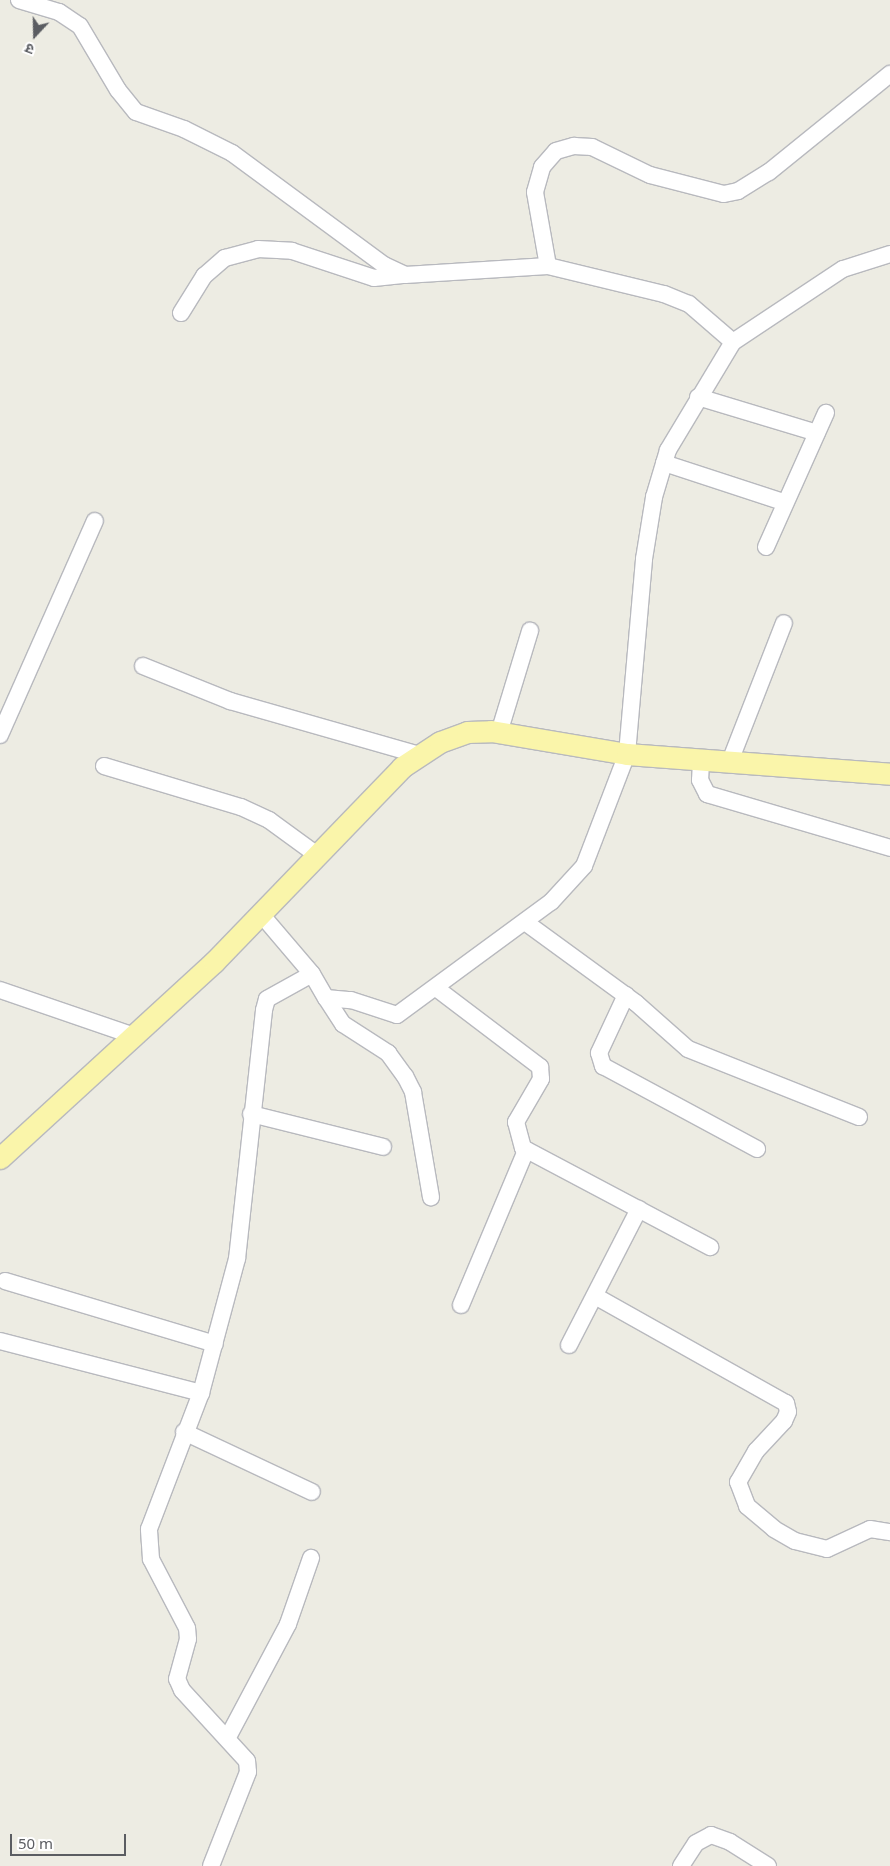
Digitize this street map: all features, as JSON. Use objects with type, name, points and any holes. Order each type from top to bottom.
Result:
[{"type":"main road","points":[[0,1158],[134,1036],[261,914],[402,767],[420,755],[467,732],[499,733],[627,754],[701,762],[890,774]]},
{"type":"street","points":[[19,0],[59,12],[80,26],[118,90],[136,112],[184,129],[232,153],[384,265],[404,276]]},
{"type":"street","points":[[548,266],[535,192],[542,167],[556,151],[574,146],[592,147],[650,175],[724,194],[738,191],[769,172],[890,74]]},
{"type":"street","points":[[181,313],[204,276],[225,258],[258,249],[292,251],[374,278],[548,266],[689,304],[733,342]]},
{"type":"street","points":[[326,998],[351,1000],[395,1016],[436,988],[551,902],[584,866],[627,754],[644,559],[664,463],[698,396],[733,342],[843,269],[890,254]]},
{"type":"street","points":[[698,396],[816,432]]},
{"type":"street","points":[[766,547],[783,502],[826,413]]},
{"type":"street","points":[[664,463],[783,502]]},
{"type":"street","points":[[0,735],[7,699],[95,522]]},
{"type":"street","points":[[730,764],[784,623]]},
{"type":"street","points":[[499,733],[530,631]]},
{"type":"street","points":[[144,666],[230,701],[420,755]]},
{"type":"street","points":[[701,762],[700,780],[707,794],[890,848]]},
{"type":"street","points":[[104,766],[241,807],[269,820],[317,855]]},
{"type":"street","points":[[261,914],[312,974],[343,1024],[388,1053],[405,1076],[414,1101],[431,1198]]},
{"type":"street","points":[[525,922],[626,995],[688,1049],[859,1117]]},
{"type":"street","points":[[211,1866],[248,1772],[247,1761],[228,1737],[182,1690],[177,1679],[188,1639],[186,1628],[151,1559],[149,1529],[184,1432],[201,1393],[237,1259],[251,1114],[267,999],[312,974]]},
{"type":"street","points":[[436,988],[540,1067],[541,1080],[516,1122],[518,1137],[526,1150],[710,1247]]},
{"type":"street","points":[[0,990],[134,1036]]},
{"type":"street","points":[[626,995],[599,1053],[602,1066],[757,1150]]},
{"type":"street","points":[[251,1114],[383,1147]]},
{"type":"street","points":[[461,1305],[526,1150]]},
{"type":"street","points":[[569,1345],[639,1209]]},
{"type":"street","points":[[5,1281],[215,1344]]},
{"type":"street","points":[[595,1296],[786,1403],[788,1412],[784,1421],[738,1477],[740,1493],[747,1506],[768,1524],[795,1540],[827,1549],[870,1530],[890,1532]]},
{"type":"street","points":[[0,1341],[201,1393]]},
{"type":"street","points":[[184,1432],[312,1492]]},
{"type":"street","points":[[228,1737],[288,1624],[311,1558]]},
{"type":"street","points":[[681,1866],[696,1843],[711,1835],[730,1842],[768,1866]]}]
